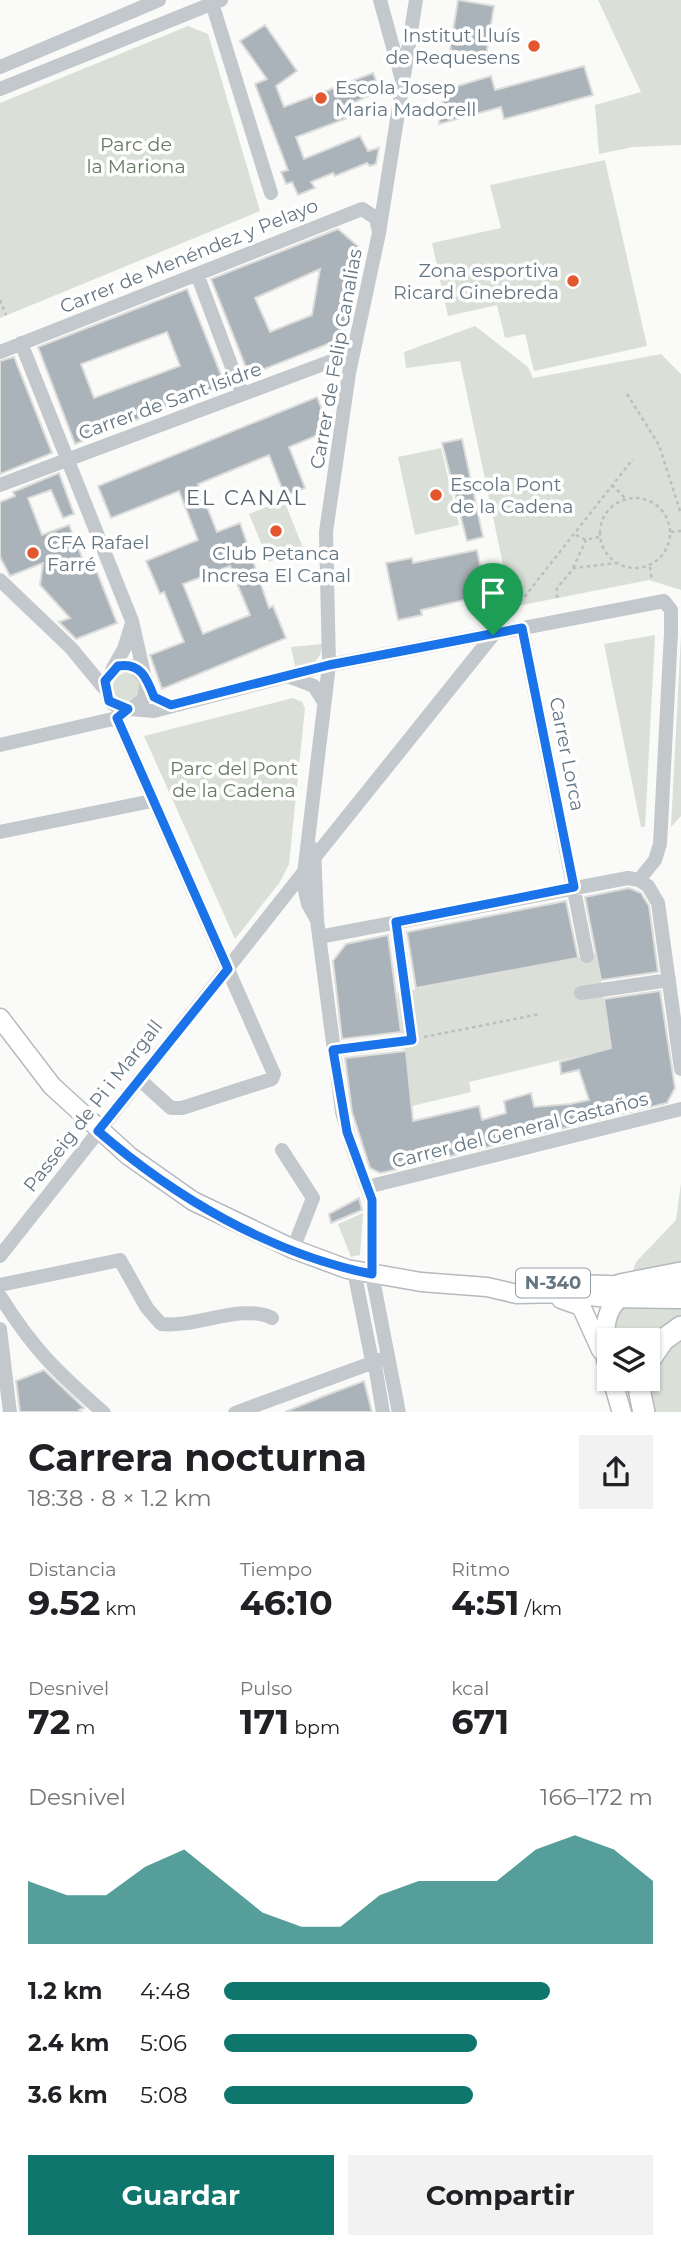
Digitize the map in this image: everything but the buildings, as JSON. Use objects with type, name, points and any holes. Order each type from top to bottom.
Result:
[{"type":"highway","points":[[619,1291],[681,1273]]},
{"type":"highway","points":[[660,1344],[681,1327]]},
{"type":"highway","points":[[640,1391],[643,1412]]},
{"type":"main road","name":"N-340","points":[[0,1018],[52,1086],[98,1131],[193,1201],[293,1249],[363,1275],[487,1287],[537,1295],[681,1287]]},
{"type":"main road","name":"N-340","points":[[487,1287],[515,1283],[681,1299]]},
{"type":"main road","points":[[606,1328],[606,1321],[619,1291],[681,1293]]},
{"type":"main road","points":[[537,1295],[565,1299],[581,1306],[597,1342]]},
{"type":"main road","points":[[616,1391],[622,1412]]},
{"type":"street","points":[[0,67],[159,0]]},
{"type":"street","points":[[380,0],[403,85]]},
{"type":"street","name":"Carrer de Felip Canalias","points":[[301,880],[313,810],[329,665],[326,532],[353,353],[379,233],[416,0]]},
{"type":"street","points":[[0,89],[214,1],[271,193]]},
{"type":"street","name":"Carrer de Menéndez y Pelayo","points":[[0,352],[362,209],[376,218],[379,233]]},
{"type":"street","points":[[197,274],[242,394]]},
{"type":"street","points":[[21,343],[132,621],[146,677],[154,697],[171,705]]},
{"type":"street","name":"Carrer de Sant Isidre","points":[[0,485],[353,353]]},
{"type":"street","points":[[0,580],[71,648],[104,688],[113,705],[125,712],[152,801],[274,1074],[272,1079],[182,1108],[171,1108],[139,1079]]},
{"type":"street","points":[[0,745],[125,712],[154,711],[289,677],[319,676],[329,665],[493,635],[654,601],[668,603],[671,633],[660,845],[654,860],[639,880]]},
{"type":"street","points":[[104,688],[124,649],[132,621]]},
{"type":"street","name":"Carrer Lorca","points":[[522,628],[587,956]]},
{"type":"street","points":[[314,858],[493,635]]},
{"type":"street","points":[[112,670],[125,665],[146,677]]},
{"type":"street","points":[[125,712],[144,699],[146,677]]},
{"type":"street","points":[[289,677],[314,686],[325,704]]},
{"type":"street","points":[[0,832],[152,801]]},
{"type":"street","name":"Carrer de Felip Canalias","points":[[313,810],[317,920]]},
{"type":"street","points":[[319,937],[574,887],[628,878],[639,880],[652,890],[657,903],[681,1069]]},
{"type":"street","points":[[301,880],[309,885],[310,895],[317,904]]},
{"type":"street","points":[[301,880],[308,904],[317,920],[333,1050],[347,1132],[374,1214],[363,1275],[372,1361],[383,1412]]},
{"type":"street","name":"Passeig de Pi i Margall","points":[[0,1256],[139,1079],[301,880]]},
{"type":"street","points":[[333,1050],[409,1041],[396,922]]},
{"type":"street","points":[[581,993],[669,980]]},
{"type":"street","name":"Carrer del General Castaños","points":[[367,1187],[681,1109]]},
{"type":"street","points":[[282,1150],[313,1198],[293,1249]]},
{"type":"street","points":[[0,1285],[120,1260],[147,1308],[161,1324],[187,1324],[260,1312],[272,1318]]},
{"type":"street","points":[[363,1275],[388,1357],[399,1412]]},
{"type":"street","points":[[0,1296],[27,1339],[51,1366],[104,1412]]},
{"type":"street","points":[[0,1329],[10,1412]]},
{"type":"street","points":[[235,1412],[388,1357]]},
{"type":"path","points":[[0,300],[6,316]]},
{"type":"path","points":[[627,394],[659,444],[681,514]]},
{"type":"path","points":[[493,635],[633,459]]},
{"type":"path","points":[[612,485],[627,500]]},
{"type":"path","points":[[573,569],[592,564],[649,566],[667,550],[671,532],[664,511],[646,501],[627,500],[606,515],[599,537],[605,553],[620,563]]},
{"type":"path","points":[[671,532],[681,531]]},
{"type":"path","points":[[575,534],[586,540],[599,537]]},
{"type":"path","points":[[557,598],[556,588],[573,569],[586,540]]},
{"type":"path","points":[[649,566],[652,581]]},
{"type":"path","points":[[409,1041],[540,1014]]},
{"type":"green space","points":[[598,0],[681,0],[681,145],[633,147],[599,154],[595,105],[641,92]]},
{"type":"green space","name":"Parc de la Mariona","points":[[188,26],[208,34],[260,211],[0,318],[0,103]]},
{"type":"green space","name":"Zona esportiva Ricard Ginebreda","points":[[605,160],[647,346],[534,371],[525,334],[505,338],[497,305],[448,316],[432,243],[501,228],[490,185]]},
{"type":"green space","points":[[475,326],[528,367],[533,378],[661,354],[681,374],[681,590],[649,580],[512,607],[460,361],[406,368],[404,352]]},
{"type":"green space","points":[[441,448],[459,525],[415,535],[398,457]]},
{"type":"green space","name":"Club Petanca Incresa El Canal","points":[[284,500],[303,548],[269,562],[249,514]]},
{"type":"green space","points":[[655,635],[645,827],[641,827],[604,644]]},
{"type":"green space","points":[[681,635],[681,816],[671,827]]},
{"type":"green space","points":[[322,644],[320,655],[315,662],[296,670],[291,647]]},
{"type":"green space","points":[[127,673],[137,677],[141,687],[137,697],[127,701],[117,697],[113,687],[117,677]]},
{"type":"green space","name":"Parc del Pont de la Cadena","points":[[293,698],[302,702],[305,708],[289,864],[280,882],[235,939],[144,736]]},
{"type":"green space","points":[[597,954],[611,1048],[469,1082],[471,1092],[412,1106],[397,993]]},
{"type":"green space","points":[[681,1183],[681,1412],[633,1412],[627,1391],[660,1391],[660,1328],[613,1328],[636,1262],[676,1220]]},
{"type":"green space","points":[[363,1213],[360,1255],[351,1257],[338,1224]]},
{"type":"place","name":"Institut Lluís de Requesens","points":[[534,46]]},
{"type":"place","name":"Escola Josep Maria Madorell","points":[[321,98]]},
{"type":"place","name":"Zona esportiva Ricard Ginebreda","points":[[573,281]]},
{"type":"place","name":"Escola Pont de la Cadena","points":[[436,495]]},
{"type":"place","name":"Club Petanca Incresa El Canal","points":[[276,531]]},
{"type":"place","name":"CFA Rafael Farré","points":[[33,553]]},
{"type":"district","name":"EL CANAL","points":[[247,497]]},
{"type":"route","points":[[522,628],[574,887],[396,922],[412,1040],[333,1050],[347,1132],[372,1200],[374,1214],[372,1274],[347,1269],[242,1227],[193,1201],[129,1157],[98,1131],[228,969],[117,718],[128,709],[119,708],[109,701],[104,688],[105,681],[107,675],[118,666],[132,666],[144,674],[154,697],[171,705],[329,665],[493,635],[522,628]]}]
